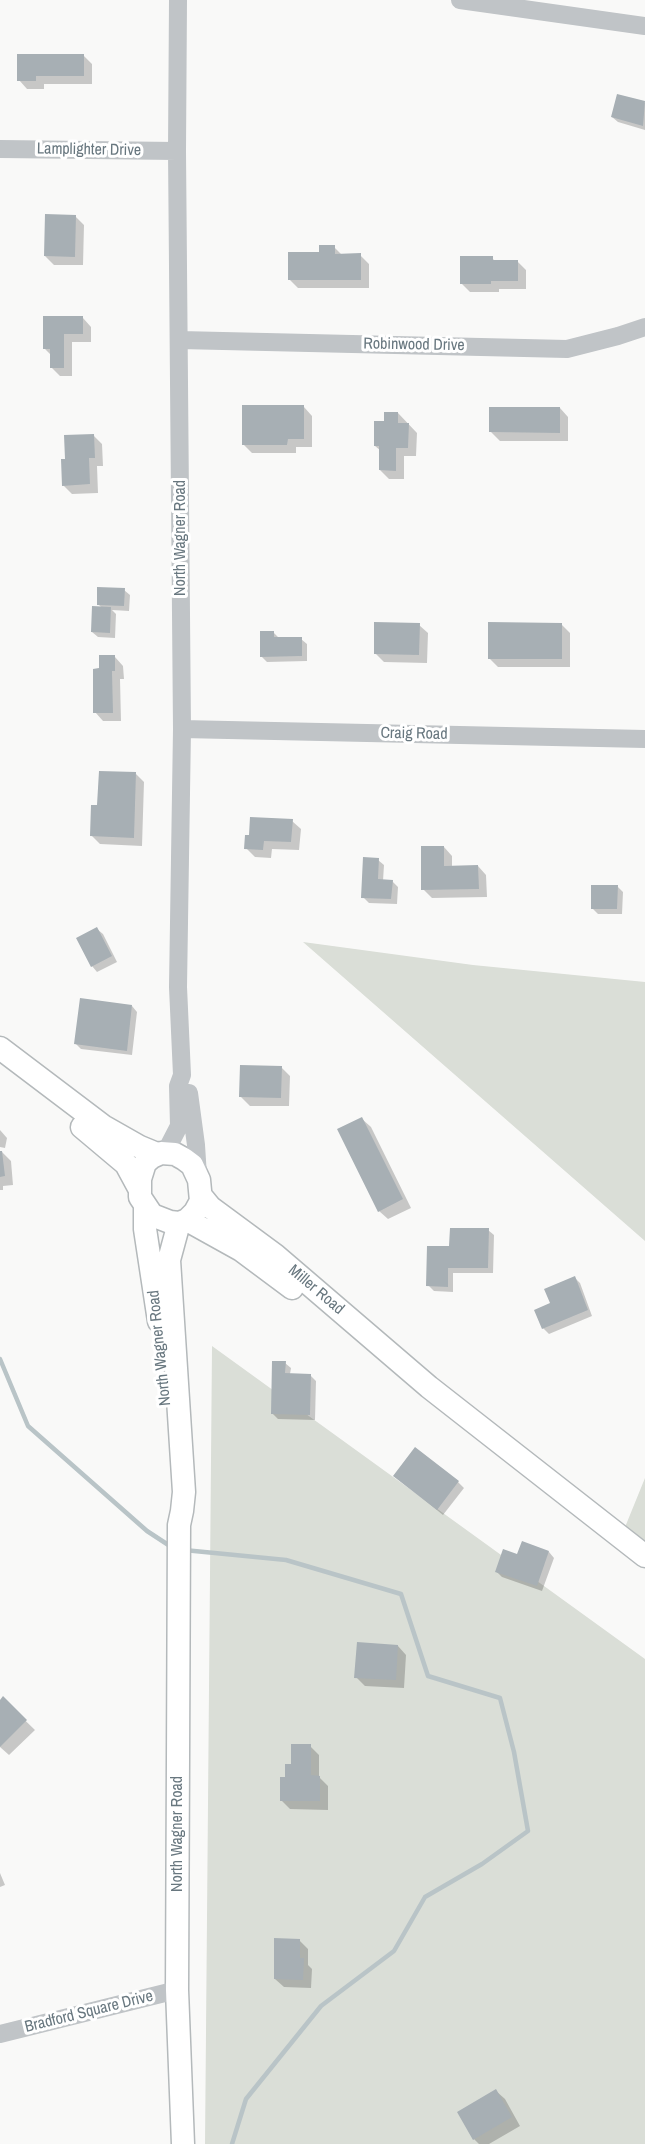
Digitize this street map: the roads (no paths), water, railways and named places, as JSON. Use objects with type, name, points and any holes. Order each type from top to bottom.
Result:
[{"type":"main road","points":[[0,1048],[103,1126],[140,1147],[161,1154],[175,1154],[192,1164],[200,1186],[195,1212],[183,1221],[161,1219],[152,1215],[126,1164],[0,1064]]},
{"type":"main road","points":[[142,1197],[145,1163],[161,1154]]},
{"type":"main road","name":"Miller Road","points":[[200,1186],[210,1207],[275,1256],[429,1387],[645,1556]]},
{"type":"main road","name":"North Wagner Road","points":[[142,1197],[159,1319],[174,1509],[179,1531]]},
{"type":"main road","name":"North Wagner Road","points":[[183,1221],[169,1260],[184,1492],[179,1531],[177,1989],[183,2144]]},
{"type":"main road","name":"Miller Road","points":[[183,1221],[241,1250],[407,1376],[429,1387]]},
{"type":"street","name":"North Wagner Road","points":[[161,1154],[179,1126],[178,1086],[182,1075],[178,987],[182,729],[177,151],[178,0]]},
{"type":"street","points":[[460,0],[645,26]]},
{"type":"street","name":"Lamplighter Drive","points":[[0,148],[177,151]]},
{"type":"street","name":"Robinwood Drive","points":[[180,340],[567,349],[645,327]]},
{"type":"street","name":"Craig Road","points":[[182,729],[645,739]]},
{"type":"street","name":"North Wagner Road","points":[[182,1075],[188,1083],[200,1186]]},
{"type":"street","name":"Bradford Square Drive","points":[[0,2034],[177,1989]]},
{"type":"waterway","points":[[0,1359],[28,1426],[147,1531],[173,1548]]},
{"type":"waterway","points":[[184,1550],[286,1560],[401,1594],[428,1676],[500,1698],[514,1752],[528,1831],[482,1864],[425,1897],[394,1951],[321,2006],[246,2099],[232,2144]]}]
